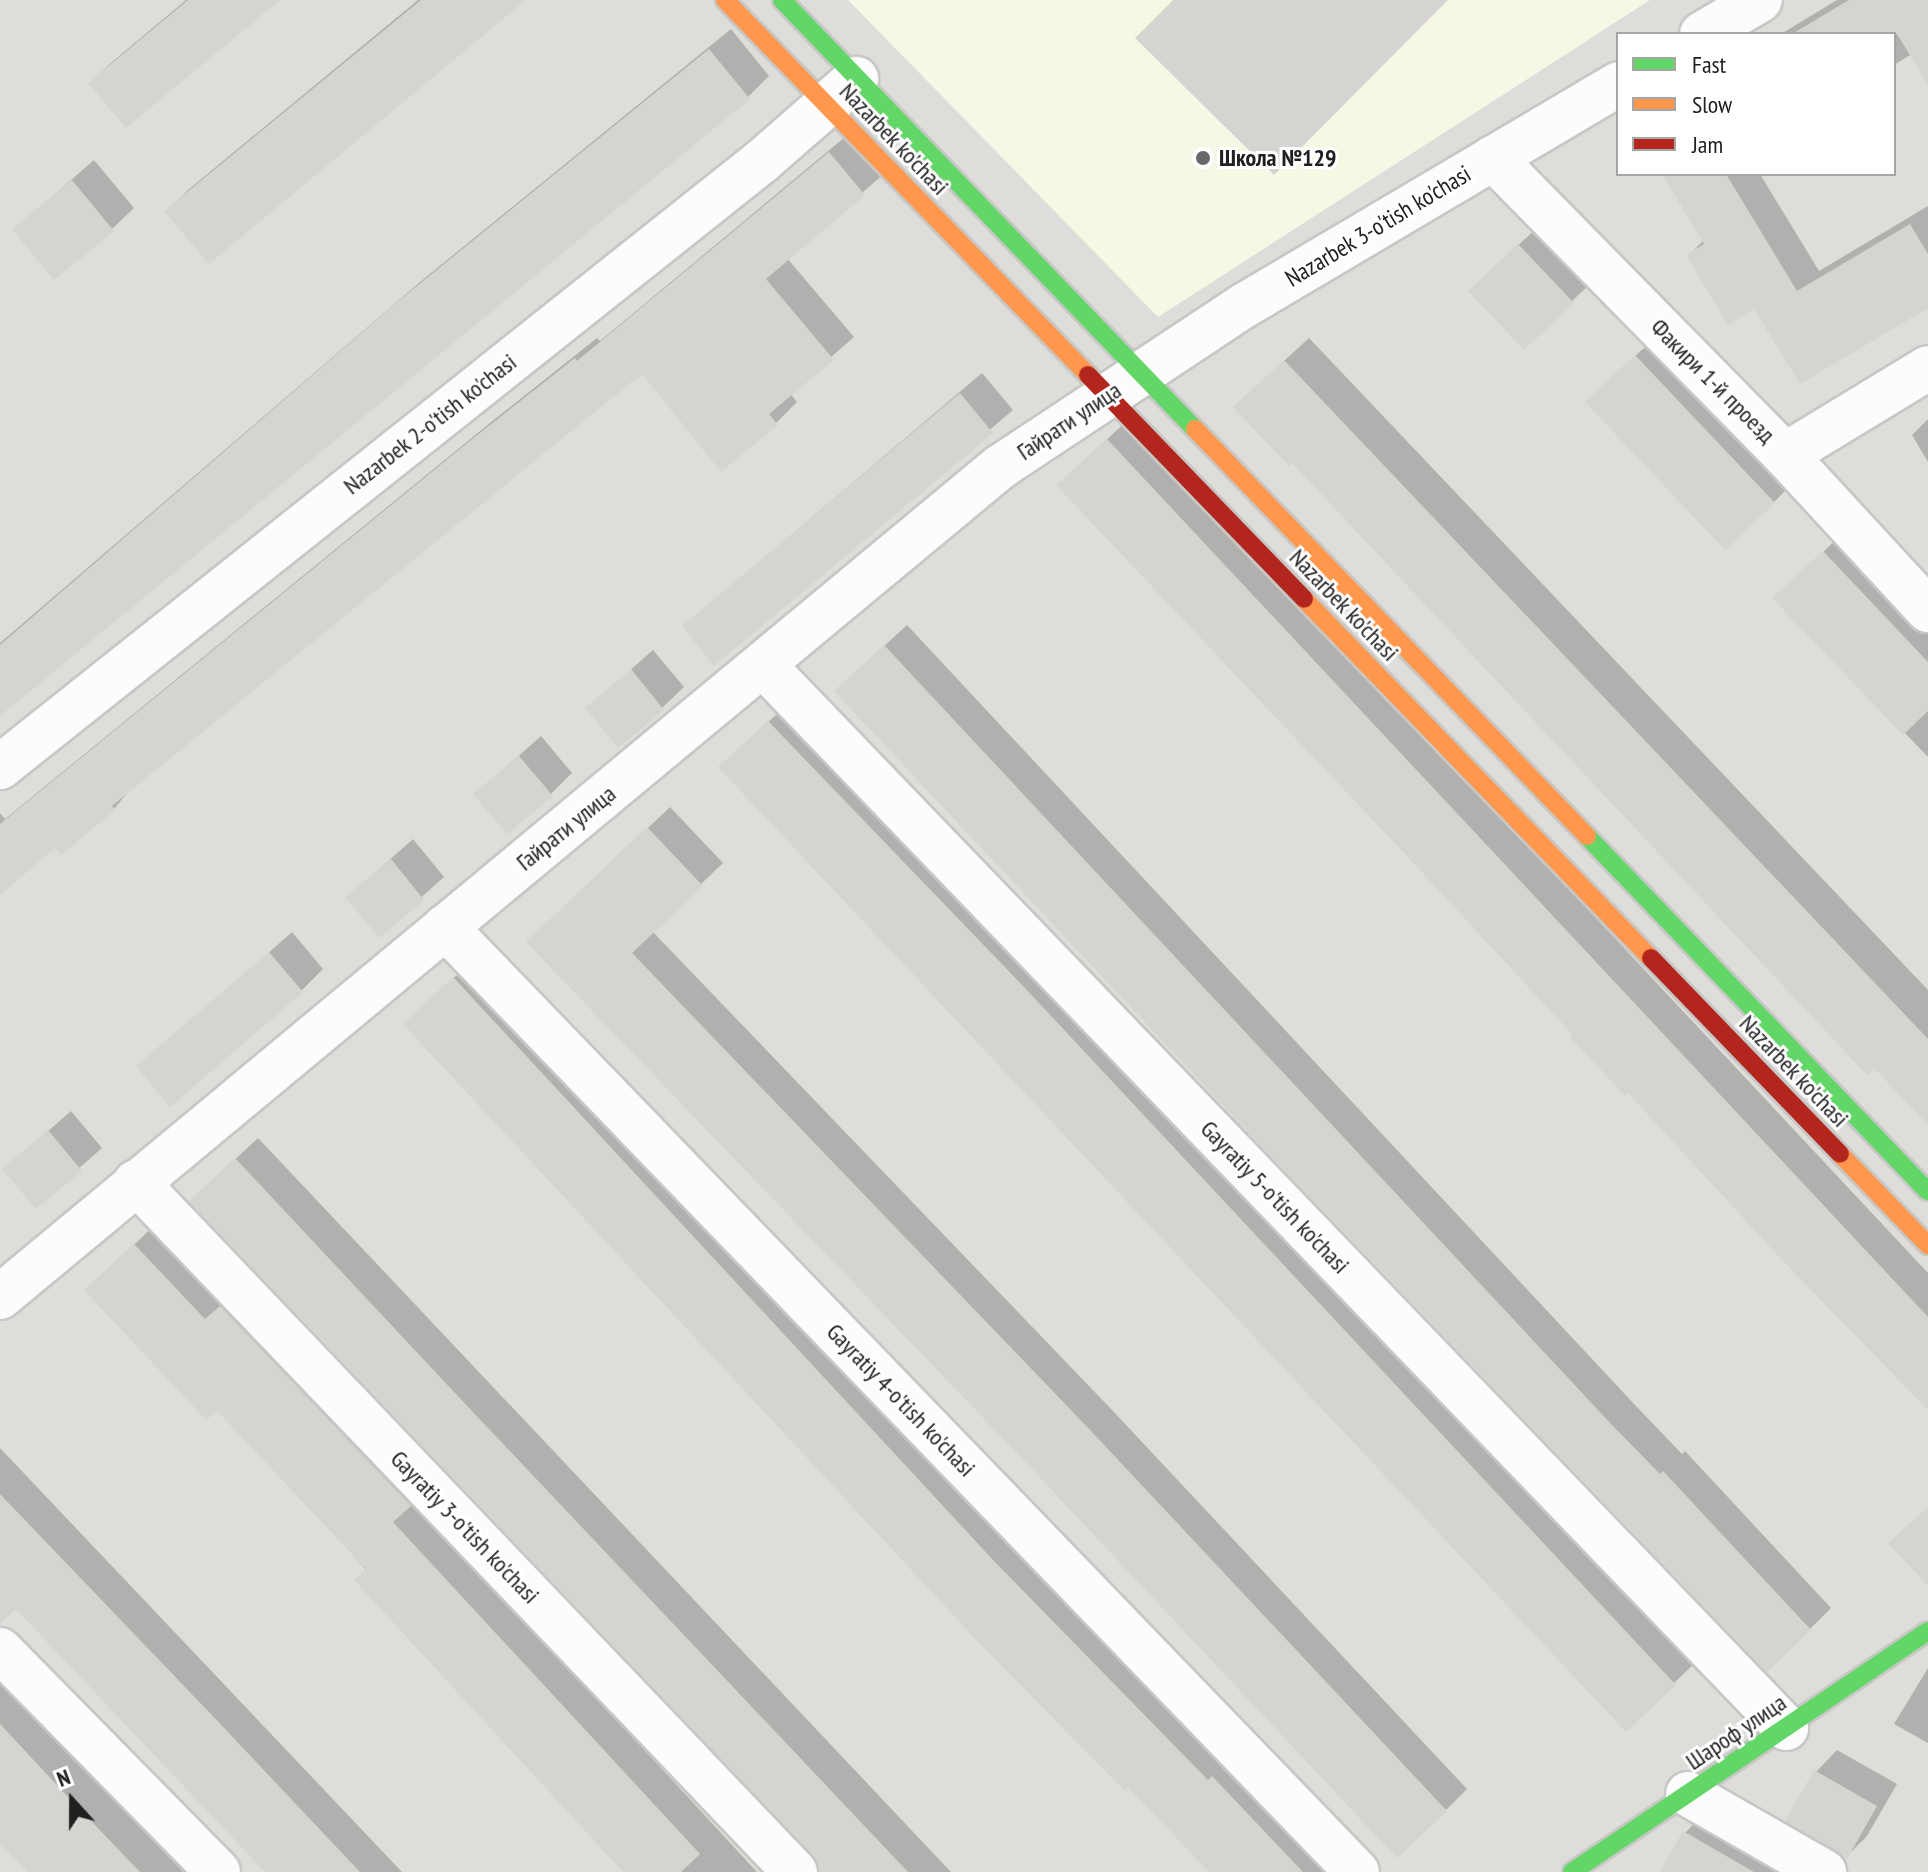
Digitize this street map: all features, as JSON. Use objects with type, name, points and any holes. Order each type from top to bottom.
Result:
[{"type":"main road","name":"Nazarbek ko'chasi","points":[[725,0],[842,91],[1124,383],[1928,1245]]},
{"type":"main road","name":"Nazarbek ko'chasi","points":[[782,0],[842,91],[1124,383],[1928,1191]]},
{"type":"main road","name":"Шароф улица","points":[[1572,1872],[1928,1631]]},
{"type":"street","points":[[1705,32],[1760,0]]},
{"type":"street","name":"Nazarbek 3-o'tish ko'chasi","points":[[1124,383],[1245,305],[1616,85]]},
{"type":"street","name":"Nazarbek 2-o'tish ko'chasi","points":[[0,767],[762,161],[842,91]]},
{"type":"street","name":"Факири 1-й проезд","points":[[1493,158],[1785,455],[1928,610]]},
{"type":"street","points":[[1785,455],[1928,368]]},
{"type":"street","name":"Гайрати улица","points":[[0,1297],[764,666],[1000,467],[1124,383]]},
{"type":"street","name":"Gayratiy 5-o'tish ko'chasi","points":[[764,666],[1786,1728]]},
{"type":"street","name":"Gayratiy 4-o'tish ko'chasi","points":[[445,927],[1357,1872]]},
{"type":"street","name":"Gayratiy 3-o'tish ko'chasi","points":[[136,1182],[795,1872]]},
{"type":"street","points":[[0,1650],[218,1872]]},
{"type":"street","points":[[1688,1794],[1824,1872]]},
{"type":"shaded area","points":[[0,0],[1928,0],[1928,1872],[0,1872]]},
{"type":"shaded area","name":"Школа №129","points":[[848,0],[1650,0],[1158,317]]},
{"type":"building","points":[[188,0],[280,0],[126,128],[88,83]]},
{"type":"building","points":[[421,0],[526,0],[209,264],[164,211]]},
{"type":"building","points":[[1173,0],[1448,0],[1274,175],[1135,38]]},
{"type":"building","points":[[1849,0],[1928,0],[1928,85],[1896,32],[1795,32]]},
{"type":"building","points":[[709,49],[750,99],[0,716],[0,645],[396,303]]},
{"type":"building","points":[[829,152],[865,195],[766,279],[834,360],[769,414],[778,425],[721,472],[643,375],[634,380],[112,806],[115,810],[61,855],[55,848],[0,895],[0,824],[466,444],[575,358],[577,361]]},
{"type":"building","points":[[1663,176],[1727,176],[1797,291],[1910,224],[1928,254],[1928,308],[1800,384],[1754,309],[1728,325],[1686,255],[1704,244]]},
{"type":"building","points":[[72,180],[114,231],[54,280],[12,229]]},
{"type":"building","points":[[1518,244],[1574,303],[1524,350],[1468,291]]},
{"type":"building","points":[[1635,355],[1775,503],[1725,550],[1585,402]]},
{"type":"building","points":[[1284,360],[1928,1039],[1928,1125],[1874,1068],[1867,1075],[1292,463],[1289,466],[1233,407]]},
{"type":"building","points":[[960,393],[993,433],[714,666],[682,626]]},
{"type":"building","points":[[1107,439],[1928,1317],[1928,1410],[1781,1259],[1628,1093],[1625,1096],[1570,1037],[1572,1034],[1404,853],[1056,485]]},
{"type":"building","points":[[1823,551],[1928,662],[1928,711],[1903,735],[1772,598]]},
{"type":"building","points":[[884,645],[1613,1426],[1660,1474],[1663,1471],[1811,1630],[1767,1672],[1262,1147],[834,691]]},
{"type":"building","points":[[631,669],[664,710],[618,748],[585,708]]},
{"type":"building","points":[[768,721],[1025,988],[1676,1685],[1626,1732],[718,767]]},
{"type":"building","points":[[519,756],[553,796],[507,834],[473,794]]},
{"type":"building","points":[[647,827],[703,886],[632,953],[1092,1432],[1447,1811],[1397,1858],[1017,1453],[526,942]]},
{"type":"building","points":[[391,859],[424,900],[379,938],[345,897]]},
{"type":"building","points":[[269,952],[303,992],[170,1107],[136,1066]]},
{"type":"building","points":[[453,977],[994,1561],[1208,1780],[1212,1776],[1303,1872],[1209,1872],[1128,1787],[1125,1791],[983,1647],[403,1024]]},
{"type":"building","points":[[48,1130],[82,1171],[36,1209],[2,1169]]},
{"type":"building","points":[[235,1158],[908,1872],[819,1872],[813,1855],[189,1201]]},
{"type":"building","points":[[134,1244],[205,1319],[220,1306],[411,1506],[393,1522],[700,1854],[681,1872],[623,1872],[354,1580],[366,1569],[217,1411],[206,1420],[84,1290]]},
{"type":"building","points":[[0,1494],[360,1872],[265,1872],[16,1609],[0,1624]]},
{"type":"building","points":[[1928,1507],[1928,1586],[1888,1543]]},
{"type":"building","points":[[0,1724],[140,1872],[28,1872],[0,1843]]},
{"type":"building","points":[[1814,1770],[1877,1806],[1847,1859],[1785,1821]]},
{"type":"building","points":[[1683,1831],[1754,1872],[1660,1872]]},
{"type":"traffic: fast","points":[[782,0],[1195,429]]},
{"type":"traffic: fast","points":[[1587,836],[1928,1191]]},
{"type":"traffic: fast","points":[[1572,1872],[1928,1631]]},
{"type":"traffic: slow","points":[[725,0],[1088,375]]},
{"type":"traffic: slow","points":[[1195,429],[1587,836]]},
{"type":"traffic: slow","points":[[1304,599],[1651,958]]},
{"type":"traffic: slow","points":[[1840,1154],[1928,1245]]},
{"type":"traffic: jam","points":[[1088,375],[1304,599]]},
{"type":"traffic: jam","points":[[1651,958],[1840,1154]]},
{"type":"place","name":"Школа №129","points":[[1203,158]]}]
